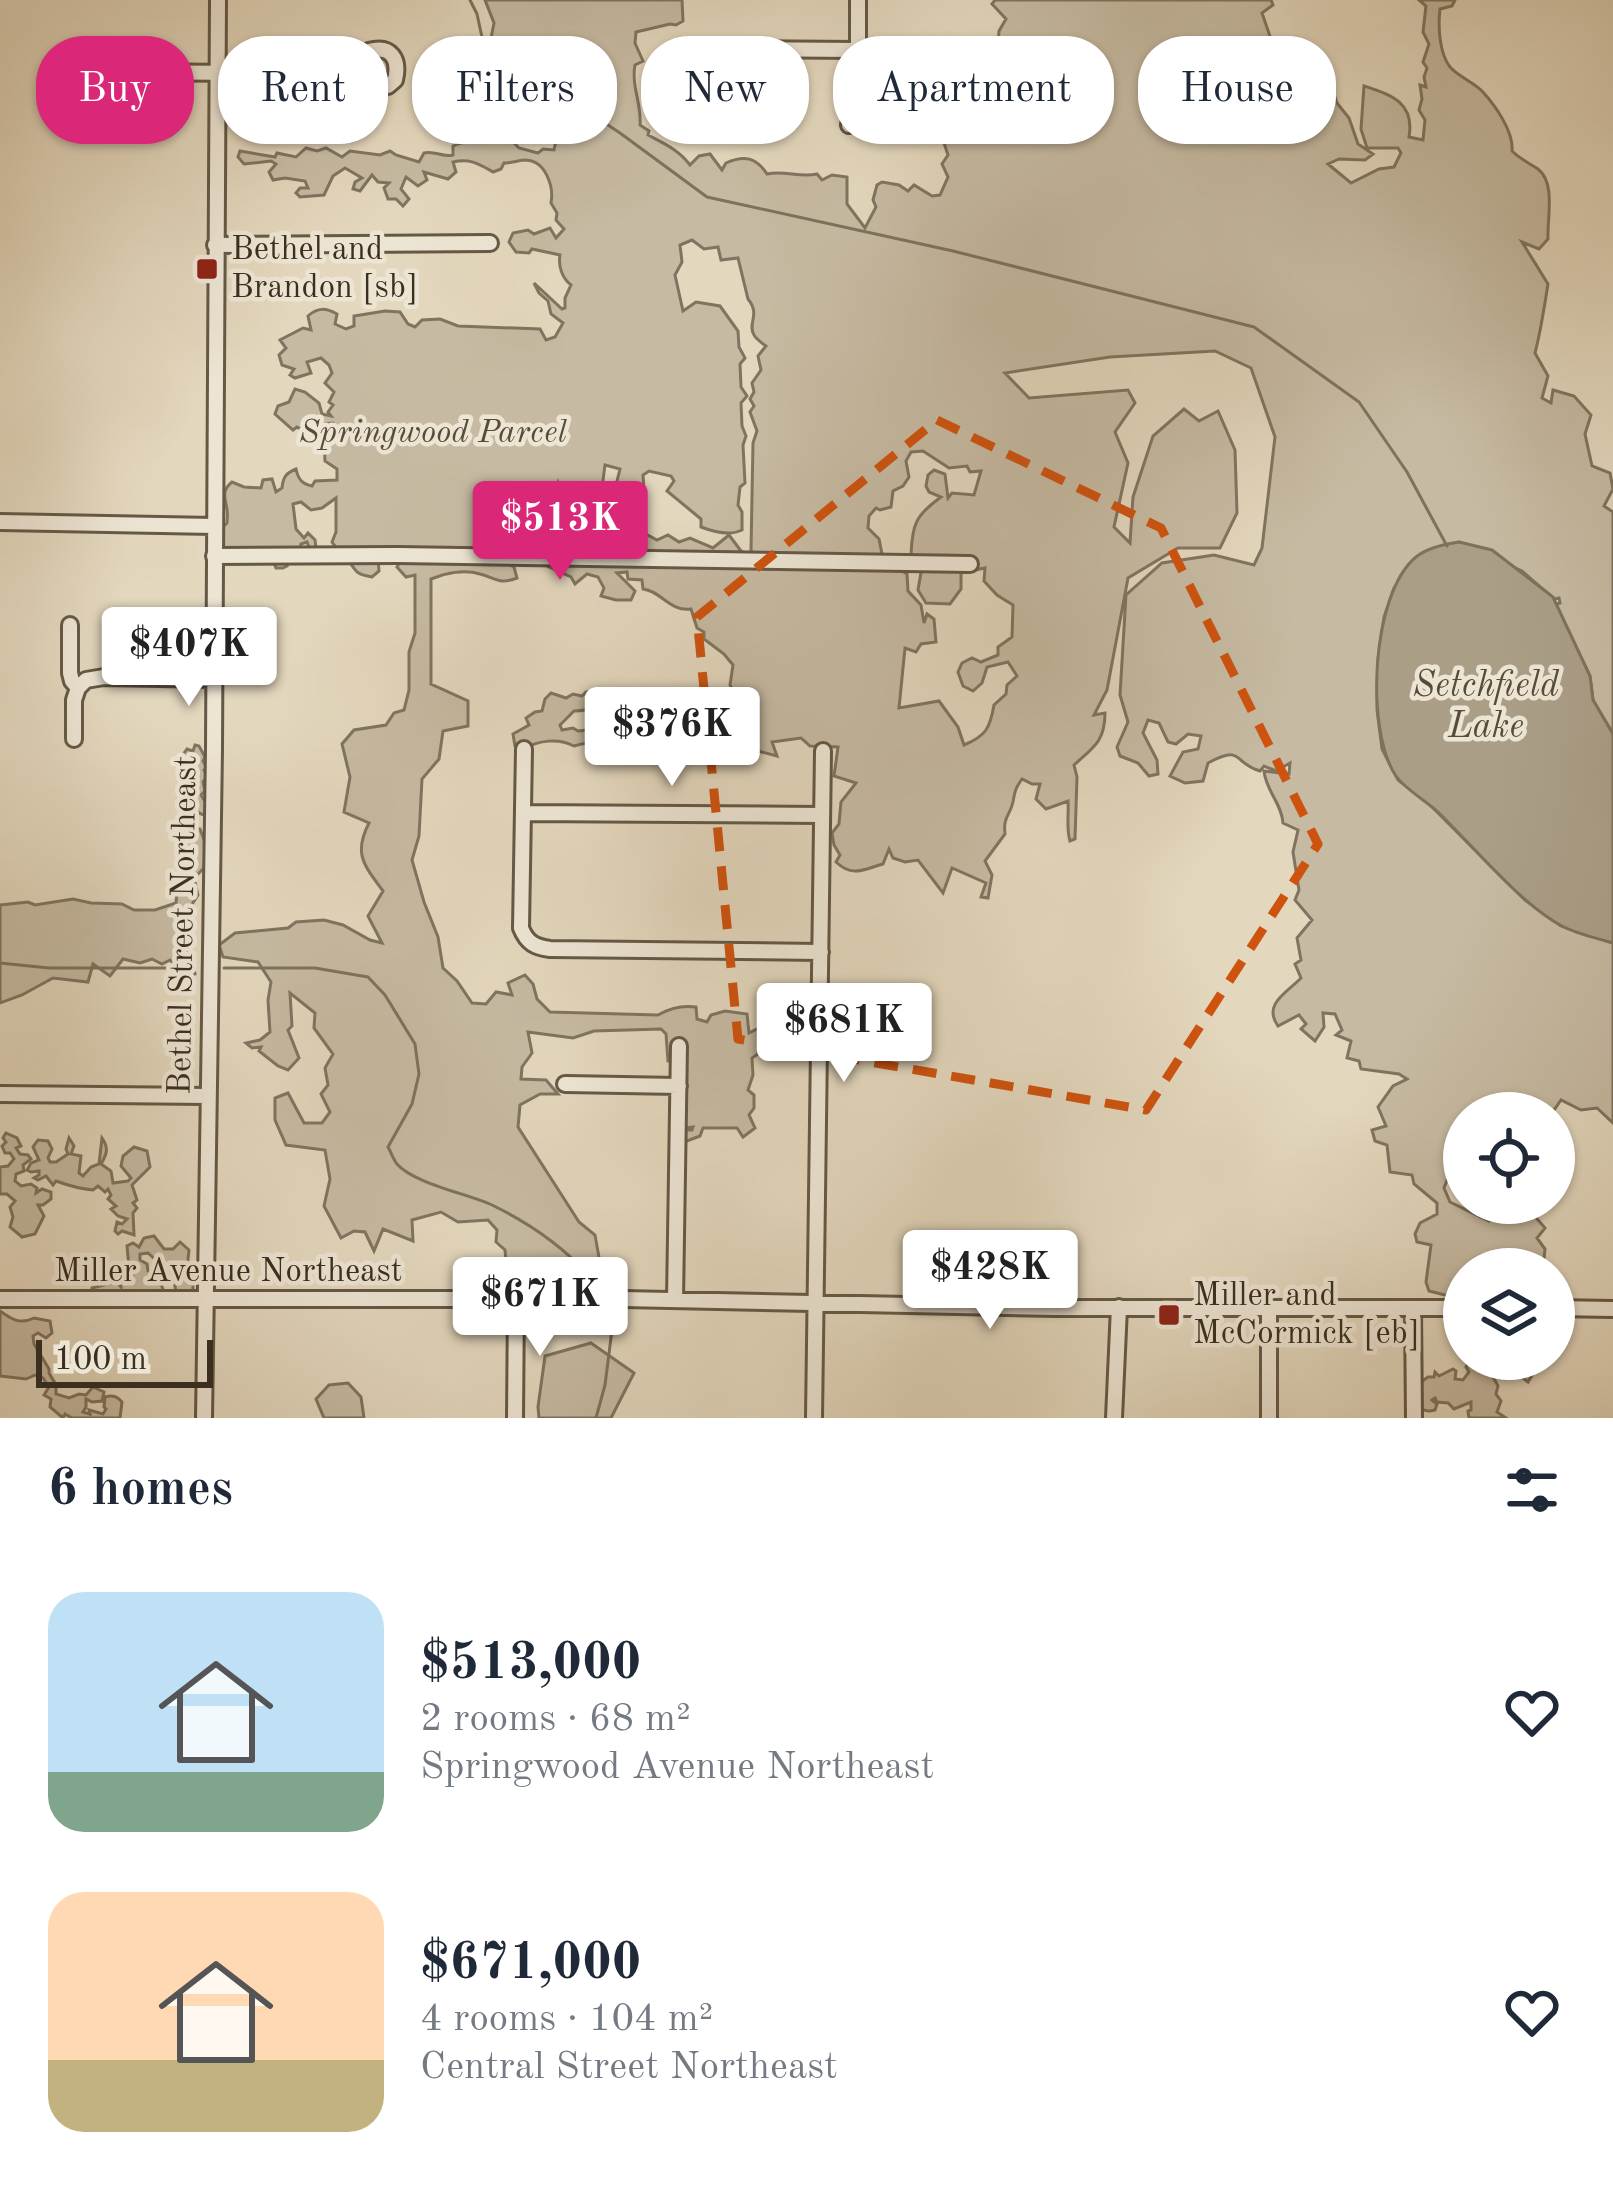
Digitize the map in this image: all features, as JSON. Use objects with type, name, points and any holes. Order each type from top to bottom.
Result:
[{"type":"street","name":"Bethel Street Northeast","points":[[218,0],[218,36]]},
{"type":"street","points":[[858,0],[858,36]]},
{"type":"street","points":[[194,73],[218,73]]},
{"type":"street","name":"Bethel Street Northeast","points":[[204,1418],[218,73]]},
{"type":"street","points":[[215,245],[490,243]]},
{"type":"street","points":[[0,522],[214,526]]},
{"type":"street","points":[[214,556],[970,564]]},
{"type":"street","points":[[70,626],[70,674],[78,688]]},
{"type":"street","points":[[74,739],[74,700],[86,680],[214,679]]},
{"type":"street","points":[[524,749],[521,928],[526,939],[542,948],[821,952]]},
{"type":"street","points":[[814,1418],[823,751]]},
{"type":"street","points":[[524,813],[821,815]]},
{"type":"street","points":[[675,1300],[679,1046]]},
{"type":"street","points":[[566,1084],[679,1086]]},
{"type":"street","points":[[0,1094],[208,1096]]},
{"type":"street","name":"Miller Avenue Northeast","points":[[0,1299],[1443,1308]]},
{"type":"street","points":[[515,1418],[516,1299]]},
{"type":"street","points":[[1114,1418],[1119,1307]]},
{"type":"street","points":[[1269,1307],[1269,1418]]},
{"type":"street","points":[[1413,1308],[1414,1418]]},
{"type":"street","points":[[1575,1308],[1613,1309]]},
{"type":"highlighted area","points":[[937,420],[1161,528],[1318,844],[1146,1110],[738,1039],[697,617]]},
{"type":"green space","name":"Springwood Parcel","points":[[485,0],[682,0],[683,21],[636,32],[641,62],[635,65],[634,80],[641,144],[664,144],[690,165],[710,154],[722,170],[726,163],[744,158],[767,174],[817,174],[822,180],[832,175],[847,177],[847,204],[865,228],[876,207],[877,185],[882,182],[908,191],[914,185],[932,196],[940,195],[948,177],[942,164],[948,155],[944,144],[1114,144],[1114,36],[999,36],[1006,19],[992,4],[995,0],[1271,0],[1273,5],[1262,13],[1270,36],[1138,36],[1138,144],[1336,144],[1336,100],[1358,144],[1373,154],[1365,160],[1339,159],[1328,164],[1351,183],[1394,167],[1401,153],[1398,148],[1367,148],[1361,129],[1364,86],[1399,102],[1408,116],[1409,137],[1423,140],[1420,85],[1426,87],[1423,62],[1429,44],[1423,32],[1426,6],[1419,0],[1455,0],[1452,6],[1440,9],[1446,61],[1487,97],[1507,127],[1512,151],[1538,169],[1547,183],[1548,239],[1539,249],[1522,242],[1548,284],[1535,353],[1548,376],[1542,398],[1551,403],[1553,390],[1574,396],[1591,415],[1585,434],[1592,466],[1610,473],[1613,489],[1604,506],[1613,512],[1613,734],[1593,700],[1590,676],[1555,604],[1560,603],[1559,598],[1554,599],[1522,571],[1459,542],[1432,549],[1394,588],[1378,659],[1377,710],[1382,749],[1398,780],[1427,802],[1525,900],[1561,926],[1613,943],[1613,1123],[1597,1108],[1575,1107],[1575,1092],[1443,1092],[1443,1224],[1542,1224],[1545,1228],[1537,1238],[1544,1248],[1443,1248],[1443,1294],[1429,1291],[1431,1245],[1417,1242],[1415,1234],[1420,1223],[1437,1214],[1437,1203],[1414,1184],[1412,1175],[1390,1172],[1387,1145],[1375,1141],[1372,1130],[1386,1126],[1378,1107],[1393,1086],[1407,1079],[1361,1069],[1359,1061],[1347,1058],[1351,1041],[1336,1035],[1342,1030],[1335,1014],[1323,1013],[1324,1027],[1315,1041],[1301,1029],[1306,1024],[1299,1015],[1278,1026],[1273,1011],[1301,978],[1295,964],[1301,960],[1297,938],[1312,920],[1295,900],[1299,890],[1293,852],[1298,830],[1283,823],[1264,771],[1289,774],[1290,763],[1276,771],[1264,766],[1260,771],[1227,755],[1208,763],[1203,781],[1185,783],[1170,776],[1183,752],[1198,749],[1201,736],[1188,734],[1176,744],[1168,742],[1159,723],[1148,720],[1143,733],[1157,760],[1158,774],[1149,776],[1138,763],[1120,756],[1117,747],[1128,722],[1120,695],[1126,595],[1162,563],[1214,555],[1254,565],[1262,548],[1275,437],[1251,368],[1215,351],[1110,357],[1005,373],[1029,398],[1128,390],[1135,403],[1115,432],[1128,463],[1114,527],[1130,543],[1133,497],[1153,436],[1184,409],[1199,421],[1218,411],[1235,450],[1237,513],[1220,548],[1178,548],[1128,578],[1107,690],[1094,715],[1105,713],[1103,730],[1093,748],[1074,765],[1075,839],[1070,841],[1068,801],[1046,809],[1036,799],[1040,784],[1022,779],[1005,834],[985,861],[992,875],[988,898],[981,897],[986,883],[952,868],[943,893],[918,860],[893,858],[889,849],[883,864],[864,870],[848,870],[836,862],[840,855],[832,833],[839,824],[841,802],[856,783],[834,776],[838,747],[810,746],[801,738],[772,742],[777,756],[735,745],[708,745],[692,755],[686,748],[639,744],[574,746],[549,741],[524,749],[515,746],[513,734],[529,725],[526,718],[542,711],[551,693],[566,698],[600,691],[616,705],[607,710],[574,711],[560,725],[562,730],[660,732],[658,715],[665,713],[697,735],[717,726],[727,734],[737,697],[730,685],[733,665],[704,639],[691,609],[643,589],[642,580],[628,579],[627,572],[617,573],[635,591],[631,600],[616,600],[601,596],[604,588],[598,577],[587,574],[575,584],[571,577],[549,567],[553,562],[627,565],[612,548],[600,554],[579,551],[570,556],[559,546],[571,537],[569,530],[581,524],[588,503],[593,543],[608,542],[619,527],[631,526],[657,540],[668,535],[679,542],[690,538],[713,548],[729,535],[741,551],[759,559],[897,568],[907,574],[908,591],[921,605],[924,623],[927,614],[934,619],[936,642],[921,644],[916,652],[905,648],[899,708],[939,701],[958,727],[964,745],[986,730],[994,705],[1017,676],[1008,662],[987,667],[982,683],[973,691],[963,686],[958,672],[962,663],[998,655],[998,647],[1012,637],[1013,605],[984,581],[985,568],[961,573],[961,589],[950,604],[926,603],[918,590],[923,561],[911,555],[917,521],[941,497],[929,492],[928,475],[934,470],[945,474],[948,498],[952,493],[974,495],[981,471],[970,472],[967,466],[949,468],[923,451],[911,452],[906,461],[909,477],[893,491],[891,507],[876,508],[869,516],[868,528],[879,539],[883,559],[755,555],[751,551],[757,431],[750,399],[752,383],[761,370],[758,356],[766,346],[752,331],[753,310],[738,258],[721,260],[718,247],[704,249],[692,240],[680,245],[682,262],[675,275],[683,311],[696,302],[720,306],[738,331],[745,358],[740,364],[741,387],[747,396],[741,403],[746,436],[745,483],[738,505],[742,530],[722,533],[701,527],[701,519],[667,491],[674,481],[671,476],[649,471],[643,475],[644,490],[632,499],[629,518],[621,518],[611,486],[616,485],[620,469],[605,465],[601,496],[591,503],[584,498],[563,498],[558,483],[553,502],[546,507],[552,512],[549,523],[555,540],[550,551],[509,564],[517,578],[502,581],[462,572],[431,579],[431,684],[468,701],[468,726],[443,731],[439,759],[422,779],[419,836],[412,860],[438,937],[443,968],[472,1003],[486,1004],[496,992],[512,995],[508,983],[525,975],[550,1012],[658,1015],[691,1006],[696,1007],[697,1019],[707,1022],[711,1015],[725,1011],[747,1014],[749,1033],[761,1027],[761,1052],[752,1058],[748,1090],[754,1095],[749,1115],[755,1128],[743,1137],[737,1128],[703,1128],[700,1136],[687,1141],[682,1135],[693,1127],[685,1128],[686,1063],[668,1061],[666,1034],[661,1029],[594,1031],[573,1038],[528,1032],[532,1053],[522,1067],[521,1079],[546,1080],[558,1094],[540,1094],[520,1105],[518,1127],[579,1222],[595,1235],[602,1274],[513,1276],[505,1250],[496,1242],[497,1230],[488,1220],[458,1222],[441,1212],[412,1220],[413,1241],[383,1229],[374,1251],[365,1232],[354,1231],[341,1238],[324,1206],[330,1179],[325,1150],[286,1145],[275,1120],[275,1098],[288,1093],[304,1123],[322,1123],[330,1112],[321,1094],[328,1085],[325,1068],[333,1054],[314,1028],[315,1013],[290,993],[292,1026],[288,1030],[299,1058],[288,1070],[259,1051],[261,1047],[246,1043],[270,1032],[271,982],[258,962],[223,957],[219,945],[235,933],[324,920],[382,943],[368,916],[383,891],[361,851],[369,823],[344,812],[350,777],[342,744],[354,730],[386,725],[394,713],[404,710],[415,633],[415,575],[406,577],[397,567],[401,560],[378,558],[379,571],[372,577],[357,572],[332,542],[336,498],[311,510],[301,502],[293,504],[296,529],[304,538],[308,533],[316,548],[301,544],[283,568],[274,563],[281,559],[223,548],[219,530],[227,523],[225,492],[232,482],[261,488],[263,480],[272,479],[276,492],[296,469],[301,481],[312,486],[315,481],[337,480],[337,469],[325,461],[326,445],[337,434],[333,423],[315,420],[314,429],[305,432],[297,427],[293,430],[275,414],[295,389],[319,403],[322,414],[331,416],[329,402],[334,392],[325,383],[332,373],[329,365],[321,358],[307,362],[311,373],[295,378],[290,375],[294,369],[282,365],[279,355],[286,348],[280,340],[303,328],[311,330],[308,316],[312,313],[333,312],[337,314],[335,324],[346,329],[354,326],[354,316],[385,311],[400,312],[415,327],[422,320],[440,319],[458,326],[540,329],[546,340],[555,337],[563,323],[551,314],[548,301],[534,283],[562,309],[571,285],[561,272],[560,255],[532,249],[516,252],[509,242],[513,233],[528,230],[534,234],[550,228],[556,238],[564,229],[556,220],[547,176],[533,161],[504,163],[493,172],[469,161],[453,162],[456,172],[448,179],[424,172],[427,180],[418,186],[406,177],[401,189],[409,199],[403,206],[388,199],[384,188],[389,183],[378,182],[372,175],[360,191],[353,189],[362,178],[345,168],[333,176],[324,195],[300,197],[296,193],[308,188],[305,181],[273,180],[269,172],[276,164],[244,164],[238,157],[240,151],[296,157],[306,148],[326,148],[342,157],[350,151],[380,155],[390,151],[419,162],[424,153],[453,155],[453,146],[460,144],[515,144],[538,153],[554,150],[555,144],[617,144],[617,36],[491,36],[494,23]]},
{"type":"green space","points":[[195,745],[207,768],[201,795],[207,813],[195,816],[180,810],[184,791],[180,783],[186,774],[182,756]]},
{"type":"green space","points":[[178,823],[200,829],[206,845],[207,865],[194,878],[198,895],[191,906],[193,928],[186,944],[195,974],[186,978],[170,960],[162,964],[152,959],[140,963],[123,959],[110,976],[93,964],[88,982],[53,978],[0,1003],[0,905],[73,899],[155,910],[176,903],[179,873],[187,859],[181,855],[181,842],[172,834]]},
{"type":"green space","points":[[6,1133],[17,1138],[20,1154],[31,1159],[15,1181],[21,1186],[31,1184],[36,1193],[51,1192],[51,1199],[38,1205],[44,1216],[35,1234],[22,1237],[10,1227],[10,1207],[15,1201],[0,1194],[0,1167],[14,1159],[2,1146]]},
{"type":"green space","points":[[69,1138],[74,1146],[71,1154],[81,1156],[79,1173],[83,1176],[99,1164],[102,1138],[106,1151],[101,1164],[111,1171],[113,1183],[131,1178],[121,1166],[123,1156],[134,1147],[147,1151],[150,1167],[132,1185],[137,1200],[133,1203],[137,1208],[134,1235],[115,1231],[117,1222],[127,1219],[111,1209],[116,1206],[108,1199],[108,1189],[56,1181],[53,1185],[46,1176],[34,1178],[39,1171],[27,1170],[39,1160],[33,1147],[38,1140],[48,1141],[52,1149],[48,1158],[56,1162],[68,1154]]},
{"type":"green space","points":[[154,1236],[164,1249],[173,1249],[180,1242],[189,1250],[186,1278],[193,1282],[193,1294],[176,1293],[174,1279],[179,1275],[171,1272],[171,1264],[157,1269],[158,1262],[148,1253],[140,1254],[140,1260],[164,1292],[154,1301],[146,1296],[132,1306],[108,1300],[104,1292],[91,1293],[92,1288],[116,1282],[121,1287],[121,1282],[132,1279],[127,1246],[139,1247],[144,1238]]},
{"type":"green space","points":[[0,1311],[20,1321],[50,1321],[52,1333],[46,1338],[38,1333],[33,1336],[56,1394],[86,1395],[93,1387],[104,1392],[102,1401],[86,1399],[83,1412],[103,1414],[105,1397],[113,1396],[122,1402],[120,1418],[65,1414],[63,1418],[44,1395],[49,1387],[43,1378],[0,1376]]},
{"type":"green space","points":[[591,1343],[634,1373],[611,1418],[539,1418],[545,1356]]},
{"type":"green space","points":[[1435,1372],[1443,1374],[1443,1380],[1495,1380],[1501,1401],[1497,1412],[1506,1418],[1469,1418],[1471,1402],[1454,1409],[1435,1398],[1435,1410],[1423,1410],[1416,1400],[1421,1382]]},
{"type":"green space","points":[[348,1383],[361,1397],[364,1418],[324,1418],[316,1399],[329,1385]]},
{"type":"water","name":"Setchfield Lake","points":[[1459,542],[1492,550],[1553,597],[1590,676],[1593,700],[1613,734],[1613,943],[1566,928],[1544,915],[1400,781],[1386,755],[1377,697],[1382,631],[1390,600],[1416,557]]},
{"type":"waterway","points":[[470,0],[489,70],[537,78],[707,197],[953,251],[1254,327],[1359,402],[1407,472],[1447,546]]},
{"type":"waterway","points":[[0,963],[49,968],[195,968]]},
{"type":"waterway","points":[[224,968],[315,968],[368,977],[415,1044],[419,1074],[412,1104],[388,1147],[397,1164],[415,1177],[519,1220],[558,1246],[591,1278]]},
{"type":"waterway","points":[[596,1418],[615,1306]]},
{"type":"place","name":"Bethel and Brandon [sb]","points":[[207,269]]},
{"type":"place","name":"Miller and McCormick [eb]","points":[[1169,1315]]}]
